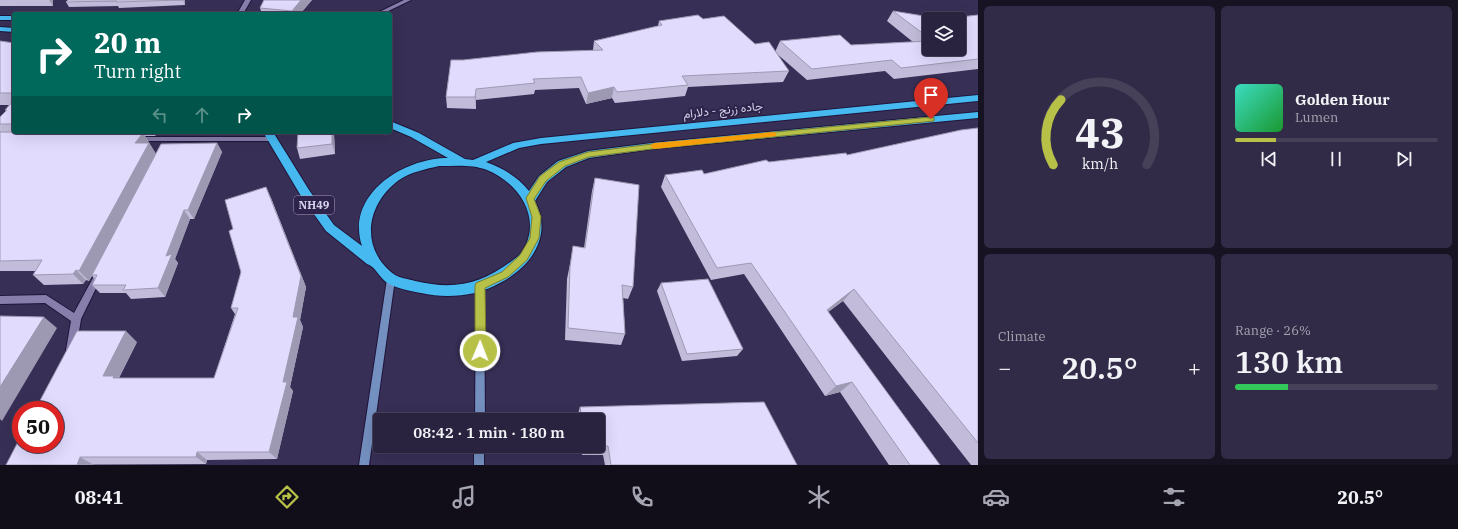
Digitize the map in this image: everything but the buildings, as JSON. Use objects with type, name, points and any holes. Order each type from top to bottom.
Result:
[{"type":"highway","points":[[0,18],[12,18]]},
{"type":"highway","points":[[0,29],[12,30]]},
{"type":"highway","name":"جاده زرنج - دلارام","points":[[475,163],[517,145],[541,141],[978,98]]},
{"type":"highway","points":[[530,198],[543,178],[562,164],[588,155],[652,146],[978,115]]},
{"type":"highway","name":"NH49","points":[[392,125],[415,135],[462,162]]},
{"type":"highway","name":"NH49","points":[[270,135],[304,193],[330,228],[377,264],[391,279],[421,288],[450,291],[480,286],[505,274],[524,258],[534,238],[536,217],[530,198],[516,182],[497,170],[475,163],[439,162],[416,168],[396,178],[380,191],[368,208],[363,227],[366,246],[377,264]]},
{"type":"main road","points":[[364,465],[391,279]]},
{"type":"main road","points":[[480,286],[480,413]]},
{"type":"main road","points":[[479,453],[479,465]]},
{"type":"street","points":[[241,12],[248,0]]},
{"type":"street","points":[[382,12],[408,0]]},
{"type":"street","points":[[131,139],[167,142],[270,135]]},
{"type":"street","points":[[69,357],[76,319],[101,270]]},
{"type":"street","points":[[0,300],[46,299],[76,319]]},
{"type":"slow traffic","points":[[654,146],[774,134]]},
{"type":"route","points":[[480,351],[480,286],[505,274],[524,258],[534,238],[536,217],[530,198],[543,178],[562,164],[588,155],[652,146],[931,119]]}]
